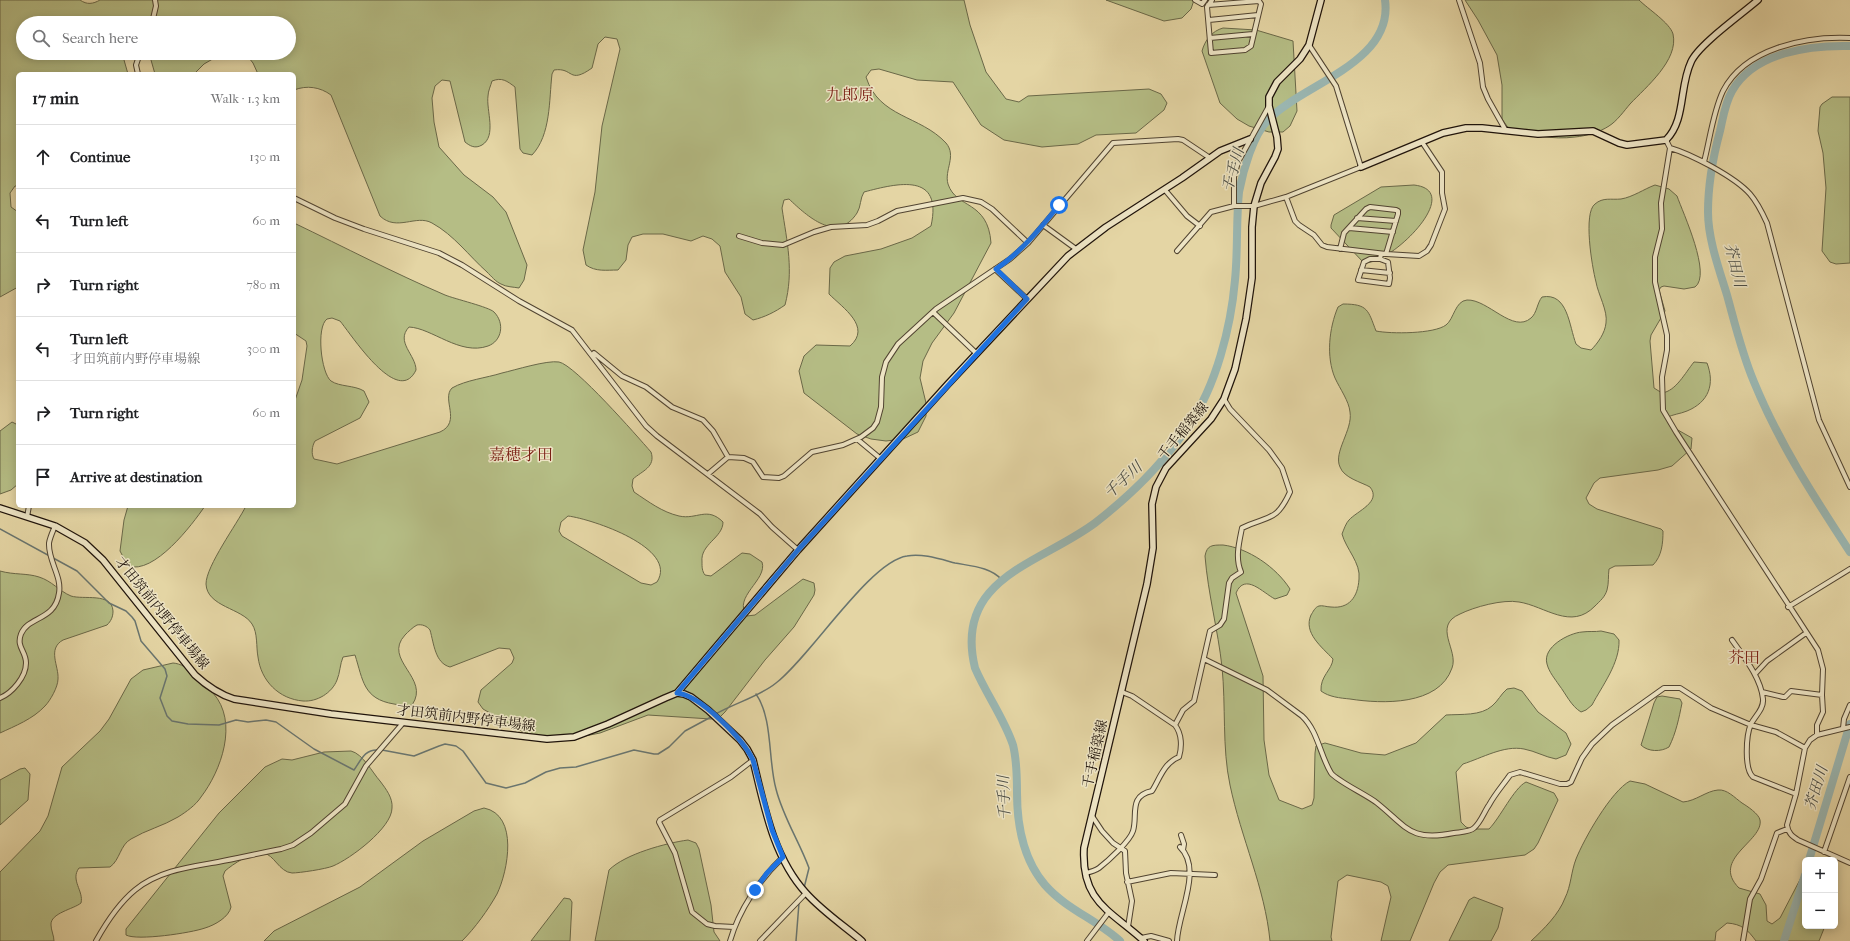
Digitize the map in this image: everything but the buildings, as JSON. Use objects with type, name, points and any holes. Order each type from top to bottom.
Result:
[{"type":"main road","name":"千手稲築線","points":[[1143,940],[1128,926],[1098,903],[1091,892],[1085,873],[1084,848],[1147,584],[1153,548],[1152,504],[1156,487],[1166,468],[1211,419],[1224,399],[1235,369],[1246,319],[1252,278],[1252,206],[1261,183],[1276,157],[1278,149],[1276,131],[1270,113],[1269,97],[1275,86],[1300,59],[1309,45],[1320,0]]},
{"type":"main road","points":[[1361,167],[1453,129],[1482,128],[1554,135],[1593,131],[1627,145],[1666,140],[1675,129],[1691,61],[1704,45],[1758,0]]},
{"type":"main road","points":[[862,941],[806,893],[796,880],[783,857],[772,830],[753,760],[747,749],[740,740],[691,696],[677,693],[798,550],[1027,299],[1076,249],[1106,227],[1165,190],[1220,151],[1250,139]]},
{"type":"main road","name":"才田筑前内野停車場線","points":[[0,508],[55,526],[85,543],[103,560],[195,675],[208,687],[220,694],[234,699],[403,723],[547,739],[574,737],[608,724],[677,693]]},
{"type":"street","points":[[154,16],[156,6],[155,0]]},
{"type":"street","points":[[1195,0],[1202,4],[1205,0]]},
{"type":"street","points":[[1208,5],[1259,1],[1261,4],[1251,46],[1245,50],[1211,53],[1208,5],[1212,0]]},
{"type":"street","points":[[1459,0],[1480,63],[1483,86],[1488,99],[1506,131]]},
{"type":"street","points":[[1209,20],[1258,15]]},
{"type":"street","points":[[1210,38],[1253,34]]},
{"type":"street","points":[[1704,162],[1720,100],[1731,79],[1741,68],[1761,55],[1778,48],[1818,40],[1850,38]]},
{"type":"street","points":[[1177,251],[1211,212],[1235,206],[1252,206],[1286,197],[1361,167],[1334,82],[1309,45]]},
{"type":"street","points":[[138,60],[136,65],[138,72]]},
{"type":"street","points":[[1235,206],[1236,170],[1250,139],[1269,106]]},
{"type":"street","points":[[708,474],[728,457],[749,459],[753,462],[763,477],[779,478],[784,476],[812,452],[821,449],[831,449],[857,439],[873,428],[877,422],[881,406],[882,377],[886,362],[891,352],[934,312],[1010,259],[1028,242],[1113,143],[1178,139],[1183,140],[1210,158]]},
{"type":"street","points":[[1666,140],[1670,148],[1661,203],[1662,229],[1655,257],[1655,282],[1667,335],[1667,350],[1662,376],[1663,410],[1806,634],[1818,650],[1823,669],[1823,712],[1817,725],[1817,735]]},
{"type":"street","points":[[1286,197],[1295,221],[1299,226],[1314,235],[1322,245],[1340,250],[1419,256],[1423,254],[1431,245],[1445,209],[1442,193],[1442,172],[1422,142]]},
{"type":"street","points":[[1670,148],[1704,162],[1742,187],[1750,193],[1761,210],[1767,223],[1819,420],[1850,487]]},
{"type":"street","points":[[1165,190],[1187,216],[1200,226]]},
{"type":"street","points":[[739,236],[762,243],[783,246],[814,232],[832,227],[867,225],[897,211],[962,198],[981,202],[992,208],[1028,242]]},
{"type":"street","points":[[296,199],[335,218],[364,229],[439,253],[462,265],[519,301],[572,330],[646,426],[760,514],[798,550]]},
{"type":"street","points":[[1340,250],[1344,233],[1362,212],[1370,207],[1398,211],[1393,232],[1384,254],[1380,259]]},
{"type":"street","points":[[1357,218],[1396,221]]},
{"type":"street","points":[[1043,225],[1076,249]]},
{"type":"street","points":[[1348,228],[1393,232]]},
{"type":"street","points":[[1380,259],[1388,262],[1390,282],[1386,285],[1360,282],[1358,280],[1366,260],[1380,259]]},
{"type":"street","points":[[996,269],[1027,299]]},
{"type":"street","points":[[1361,270],[1390,273]]},
{"type":"street","points":[[934,312],[977,354]]},
{"type":"street","points":[[587,348],[622,376],[646,387],[672,407],[703,420],[714,431],[728,457]]},
{"type":"street","points":[[1175,725],[1183,710],[1194,701],[1210,631],[1220,625],[1224,619],[1229,583],[1232,578],[1241,572],[1237,563],[1238,546],[1242,528],[1264,521],[1280,510],[1290,492],[1282,468],[1269,450],[1230,409],[1224,399]]},
{"type":"street","points":[[857,439],[881,459]]},
{"type":"street","points":[[28,508],[28,517]]},
{"type":"street","points":[[0,698],[11,691],[23,674],[26,662],[19,643],[22,632],[26,626],[44,617],[56,604],[59,593],[59,580],[51,558],[49,542],[55,526]]},
{"type":"street","points":[[1788,606],[1850,569]]},
{"type":"street","points":[[1755,674],[1767,661],[1806,634]]},
{"type":"street","points":[[1732,640],[1755,674],[1762,692],[1762,706],[1751,725],[1747,765],[1749,774],[1753,778],[1796,794]]},
{"type":"street","points":[[1204,659],[1267,690],[1302,716],[1314,733],[1326,762],[1334,776],[1375,802],[1404,828],[1426,836],[1472,830],[1476,827],[1490,803],[1510,775],[1515,773],[1520,772],[1560,784],[1567,784],[1570,782],[1582,758],[1592,744],[1612,725],[1664,688],[1680,688],[1711,708],[1751,725],[1776,732],[1805,748]]},
{"type":"street","points":[[1762,692],[1783,697],[1791,691],[1822,696]]},
{"type":"street","points":[[1085,873],[1101,867],[1130,838],[1134,830],[1134,815],[1140,796],[1144,792],[1152,791],[1167,765],[1172,760],[1179,757],[1180,737],[1179,730],[1175,725],[1132,696],[1122,692]]},
{"type":"street","points":[[1843,728],[1844,719],[1850,705]]},
{"type":"street","points":[[96,941],[106,923],[120,904],[134,890],[146,882],[187,867],[280,849],[293,845],[311,833],[345,804],[366,766],[403,723]]},
{"type":"street","points":[[1788,829],[1805,748],[1810,740],[1817,735],[1850,727]]},
{"type":"street","points":[[734,927],[707,924],[692,912],[675,853],[659,822],[731,777],[753,760]]},
{"type":"street","points":[[1824,852],[1850,777]]},
{"type":"street","points":[[1092,816],[1102,831],[1113,843],[1125,851],[1127,882],[1132,901],[1128,926]]},
{"type":"street","points":[[1788,829],[1795,838],[1850,863]]},
{"type":"street","points":[[1743,941],[1750,899],[1761,879],[1777,833],[1788,829]]},
{"type":"street","points":[[1177,941],[1190,874],[1188,858],[1182,848],[1184,844],[1181,835]]},
{"type":"street","points":[[730,941],[734,927],[767,873],[783,857]]},
{"type":"street","points":[[1127,882],[1161,874],[1215,875]]},
{"type":"street","points":[[760,941],[806,893]]},
{"type":"street","points":[[1087,941],[1109,912]]},
{"type":"street","points":[[1143,940],[1151,936],[1169,941]]},
{"type":"green space","points":[[0,0],[80,0],[85,3],[90,3],[100,0],[964,0],[970,25],[986,72],[1006,99],[1019,102],[1028,96],[1149,89],[1161,94],[1167,103],[1164,110],[1136,133],[1096,135],[1078,144],[1042,147],[1004,140],[981,125],[953,82],[917,80],[879,69],[871,70],[866,77],[872,90],[880,101],[890,109],[936,134],[946,143],[950,153],[947,179],[948,184],[952,192],[958,198],[978,212],[984,219],[989,229],[991,243],[954,313],[932,343],[923,361],[920,378],[926,403],[926,416],[918,432],[903,439],[886,441],[871,439],[857,434],[804,393],[799,371],[804,356],[816,345],[850,346],[856,339],[858,332],[857,325],[853,318],[829,294],[830,268],[834,262],[845,256],[881,249],[912,238],[931,226],[933,209],[930,197],[924,189],[915,185],[890,186],[864,192],[857,213],[849,222],[840,226],[831,227],[822,224],[804,213],[789,199],[784,200],[782,208],[789,256],[789,280],[785,305],[770,314],[753,320],[745,314],[741,297],[725,272],[720,246],[712,239],[703,236],[691,241],[663,234],[643,234],[632,237],[628,245],[626,260],[618,270],[594,269],[586,265],[583,250],[595,192],[602,126],[620,49],[617,39],[605,37],[598,44],[592,68],[579,75],[554,70],[552,74],[546,127],[543,138],[532,155],[523,153],[520,149],[515,87],[507,81],[492,81],[488,96],[490,122],[489,136],[482,145],[475,147],[465,142],[450,81],[442,80],[435,86],[432,98],[434,122],[439,147],[464,175],[493,197],[506,212],[527,265],[524,280],[519,288],[505,286],[497,282],[447,233],[432,223],[420,220],[400,223],[386,221],[380,216],[331,95],[322,90],[309,87],[296,89],[296,72],[257,72],[251,60],[296,60],[296,16],[16,16],[16,60],[124,60],[127,72],[16,72],[16,186],[10,193],[11,207],[16,211],[16,288],[0,297]]},
{"type":"green space","points":[[1106,0],[1194,0],[1191,9],[1182,18],[1164,21]]},
{"type":"green space","points":[[1465,0],[1639,0],[1668,25],[1673,34],[1674,44],[1671,54],[1660,72],[1618,119],[1609,126],[1584,136],[1558,138],[1533,135],[1509,129],[1502,119],[1502,85],[1497,55]]},
{"type":"green space","points":[[1219,29],[1256,30],[1293,41],[1297,111],[1290,126],[1283,132],[1269,132],[1249,126],[1237,119],[1220,103],[1202,51],[1210,36]]},
{"type":"green space","points":[[151,60],[211,60],[204,64],[196,72],[154,72]]},
{"type":"green space","points":[[1832,97],[1850,97],[1850,263],[1836,264],[1830,262],[1822,251],[1826,188],[1823,153],[1818,131],[1820,107]]},
{"type":"green space","points":[[1414,185],[1428,190],[1432,201],[1427,214],[1417,229],[1403,243],[1388,254],[1374,261],[1363,262],[1331,228],[1334,215],[1381,187]]},
{"type":"green space","points":[[1655,185],[1669,189],[1677,196],[1695,243],[1700,270],[1699,280],[1695,287],[1684,289],[1664,286],[1659,290],[1665,311],[1651,335],[1650,341],[1654,388],[1662,393],[1672,389],[1694,362],[1707,363],[1710,385],[1708,392],[1701,403],[1684,412],[1666,418],[1669,425],[1692,438],[1691,449],[1672,466],[1658,470],[1600,478],[1594,483],[1586,498],[1589,504],[1597,509],[1661,529],[1663,531],[1662,545],[1658,558],[1653,565],[1615,566],[1609,569],[1608,587],[1604,597],[1586,613],[1577,616],[1567,617],[1558,615],[1529,604],[1512,601],[1489,604],[1460,614],[1452,619],[1448,625],[1447,632],[1453,661],[1452,668],[1445,680],[1435,690],[1422,696],[1408,700],[1378,702],[1339,698],[1321,691],[1322,681],[1331,667],[1333,659],[1315,639],[1309,622],[1314,610],[1318,607],[1337,607],[1348,604],[1357,591],[1359,579],[1358,567],[1342,534],[1348,521],[1367,506],[1373,497],[1373,492],[1370,487],[1345,474],[1340,467],[1339,455],[1349,426],[1350,412],[1348,404],[1335,378],[1330,361],[1332,324],[1338,307],[1343,304],[1351,304],[1362,307],[1369,313],[1376,331],[1392,333],[1423,332],[1446,325],[1457,307],[1463,301],[1475,301],[1508,319],[1516,322],[1524,322],[1533,316],[1542,297],[1551,297],[1562,305],[1566,312],[1576,344],[1581,348],[1591,350],[1603,334],[1606,313],[1594,275],[1589,229],[1591,209],[1601,200],[1625,198]]},
{"type":"green space","points":[[296,224],[426,287],[445,295],[491,310],[497,316],[501,326],[499,336],[493,344],[478,348],[457,345],[427,332],[409,327],[404,338],[416,370],[408,379],[398,380],[387,375],[375,365],[340,321],[332,318],[327,319],[322,331],[321,350],[322,360],[328,376],[331,381],[335,383],[364,391],[369,402],[360,418],[315,441],[312,450],[314,459],[337,464],[440,432],[446,428],[450,422],[449,393],[452,388],[470,381],[547,362],[559,362],[567,366],[578,375],[620,417],[651,452],[652,461],[650,465],[633,479],[632,486],[634,492],[667,512],[685,517],[707,514],[717,517],[723,522],[722,528],[704,550],[702,556],[702,569],[705,575],[711,576],[742,553],[750,554],[762,562],[760,575],[744,602],[744,609],[747,616],[755,615],[803,579],[814,583],[814,595],[794,627],[765,660],[725,712],[720,717],[711,719],[648,715],[600,733],[570,739],[543,737],[525,733],[483,709],[478,702],[481,690],[512,663],[514,658],[510,649],[499,648],[450,667],[441,662],[438,657],[430,630],[426,626],[421,625],[417,625],[409,631],[399,644],[399,653],[402,661],[416,686],[416,695],[412,705],[403,706],[394,704],[376,698],[370,693],[363,680],[355,655],[343,657],[335,685],[328,693],[314,700],[308,701],[294,700],[286,697],[279,693],[267,681],[263,674],[258,657],[255,632],[252,624],[241,614],[218,603],[212,598],[208,592],[206,584],[207,576],[216,556],[245,508],[296,508],[296,397],[302,380],[307,346],[306,341],[296,334]],"holes":[[[568,516],[595,523],[630,537],[645,547],[656,558],[660,570],[657,582],[651,585],[641,583],[562,536],[559,531],[561,522]]]},
{"type":"green space","points":[[12,422],[16,424],[16,486],[11,490],[0,494],[0,431]]},
{"type":"green space","points":[[127,508],[204,508],[182,536],[160,556],[149,563],[138,567],[128,566],[120,551],[124,520]]},
{"type":"green space","points":[[1223,545],[1242,550],[1261,560],[1277,573],[1290,589],[1287,595],[1275,599],[1249,584],[1244,584],[1236,593],[1263,676],[1264,740],[1269,775],[1279,800],[1302,809],[1312,805],[1314,798],[1316,746],[1325,743],[1361,753],[1385,755],[1416,743],[1446,715],[1477,713],[1487,709],[1494,704],[1507,689],[1514,688],[1522,691],[1538,712],[1566,733],[1571,744],[1566,755],[1556,759],[1532,751],[1516,748],[1501,750],[1463,764],[1456,772],[1461,822],[1466,827],[1472,829],[1489,829],[1517,790],[1526,782],[1554,793],[1558,800],[1538,843],[1534,849],[1525,855],[1448,865],[1440,872],[1410,941],[1381,941],[1391,897],[1388,886],[1381,882],[1347,875],[1338,881],[1331,937],[1332,941],[1270,941],[1258,882],[1240,824],[1230,785],[1226,756],[1222,667],[1208,584],[1205,556],[1207,550],[1211,546]]},
{"type":"green space","points":[[0,571],[39,577],[71,596],[96,598],[108,601],[111,605],[113,615],[112,619],[107,625],[63,640],[58,644],[55,658],[58,682],[49,701],[40,711],[18,725],[0,733]]},
{"type":"green space","points":[[1601,631],[1614,634],[1619,640],[1619,649],[1614,666],[1592,705],[1581,712],[1571,703],[1552,675],[1547,664],[1547,658],[1552,647],[1570,635]]},
{"type":"green space","points":[[173,663],[179,664],[190,670],[205,684],[221,705],[225,718],[226,732],[224,746],[215,774],[208,786],[199,800],[184,813],[127,842],[116,861],[110,867],[79,868],[76,881],[81,894],[81,903],[54,917],[51,927],[54,941],[0,941],[0,872],[40,831],[48,816],[62,767],[100,731],[109,719],[131,679],[143,670]]},
{"type":"green space","points":[[1662,696],[1680,699],[1682,703],[1681,709],[1669,747],[1666,749],[1651,750],[1641,745],[1654,703],[1657,697]]},
{"type":"green space","points":[[351,751],[367,764],[387,790],[392,804],[390,816],[385,825],[369,842],[349,857],[333,866],[312,871],[287,872],[267,854],[253,854],[237,862],[225,871],[223,876],[231,907],[228,914],[217,923],[209,927],[177,934],[152,937],[132,937],[126,935],[126,929],[219,813],[265,767],[282,759],[292,760],[324,752]]},
{"type":"green space","points":[[25,768],[30,774],[28,800],[0,825],[0,780],[20,769]]},
{"type":"green space","points":[[1630,781],[1645,784],[1683,802],[1692,800],[1709,792],[1721,790],[1731,794],[1752,810],[1760,820],[1759,828],[1734,859],[1731,868],[1732,878],[1739,888],[1760,894],[1766,905],[1767,921],[1772,924],[1780,918],[1802,876],[1802,929],[1824,929],[1819,941],[1756,941],[1741,926],[1727,923],[1716,932],[1715,941],[1531,941],[1551,921],[1559,910],[1569,889],[1576,859],[1585,840],[1599,816],[1623,786]]},
{"type":"green space","points":[[484,808],[495,813],[502,821],[506,832],[508,845],[505,872],[497,894],[490,906],[462,941],[264,941],[274,931],[360,887],[423,841],[474,811]]},
{"type":"green space","points":[[688,840],[696,843],[699,849],[711,905],[714,932],[720,941],[595,941],[609,870],[616,864],[635,854]]},
{"type":"green space","points":[[1474,897],[1503,908],[1498,928],[1491,941],[1449,941],[1469,900]]},
{"type":"green space","points":[[564,898],[570,899],[572,902],[570,941],[531,941]]},
{"type":"waterway","name":"千手川","points":[[1120,941],[1102,927],[1062,901],[1053,893],[1037,875],[1026,853],[1018,818],[1016,769],[1013,745],[1005,725],[975,668],[972,638],[977,613],[989,593],[1006,577],[1095,523],[1134,490],[1169,452],[1199,410],[1221,356],[1230,317],[1235,280],[1239,192],[1253,144],[1268,120],[1283,107],[1343,70],[1361,56],[1375,40],[1384,22],[1385,0]]},
{"type":"waterway","name":"芥田川","points":[[1850,46],[1818,47],[1784,54],[1768,59],[1754,67],[1742,78],[1732,91],[1724,111],[1711,171],[1708,212],[1708,222],[1714,254],[1742,350],[1754,382],[1774,427],[1810,490],[1850,552]]},
{"type":"waterway","points":[[0,529],[77,571],[109,603],[126,611],[132,617],[135,621],[141,641],[165,669],[167,676],[160,698],[167,716],[172,721],[188,724],[219,725],[236,720],[248,722],[266,720],[276,722],[314,749],[354,770],[367,753],[378,750]]},
{"type":"waterway","points":[[714,715],[762,692],[776,683],[806,653],[858,592],[876,574],[892,562],[907,556],[925,556],[987,570],[1002,580]]},
{"type":"waterway","points":[[756,694],[761,704],[768,727],[774,778],[779,799],[809,868],[804,888]]},
{"type":"waterway","points":[[382,750],[414,756],[445,744],[456,746],[463,751],[486,783],[506,788],[525,783],[546,772],[560,768],[576,767],[634,750],[658,754],[669,747],[685,731],[711,717]]},
{"type":"waterway","name":"芥田川","points":[[1810,857],[1850,724]]},
{"type":"waterway","name":"芥田川","points":[[1784,941],[1802,884]]},
{"type":"waterway","points":[[796,941],[799,903]]},
{"type":"district","name":"九郎原","points":[[850,94]]},
{"type":"district","name":"嘉穂才田","points":[[521,454]]},
{"type":"district","name":"芥田","points":[[1744,657]]},
{"type":"route","points":[[755,890],[767,873],[783,857],[772,830],[753,760],[740,740],[708,710],[691,696],[677,693],[798,550],[1027,299],[996,269],[1010,259],[1028,242],[1059,205]]}]
